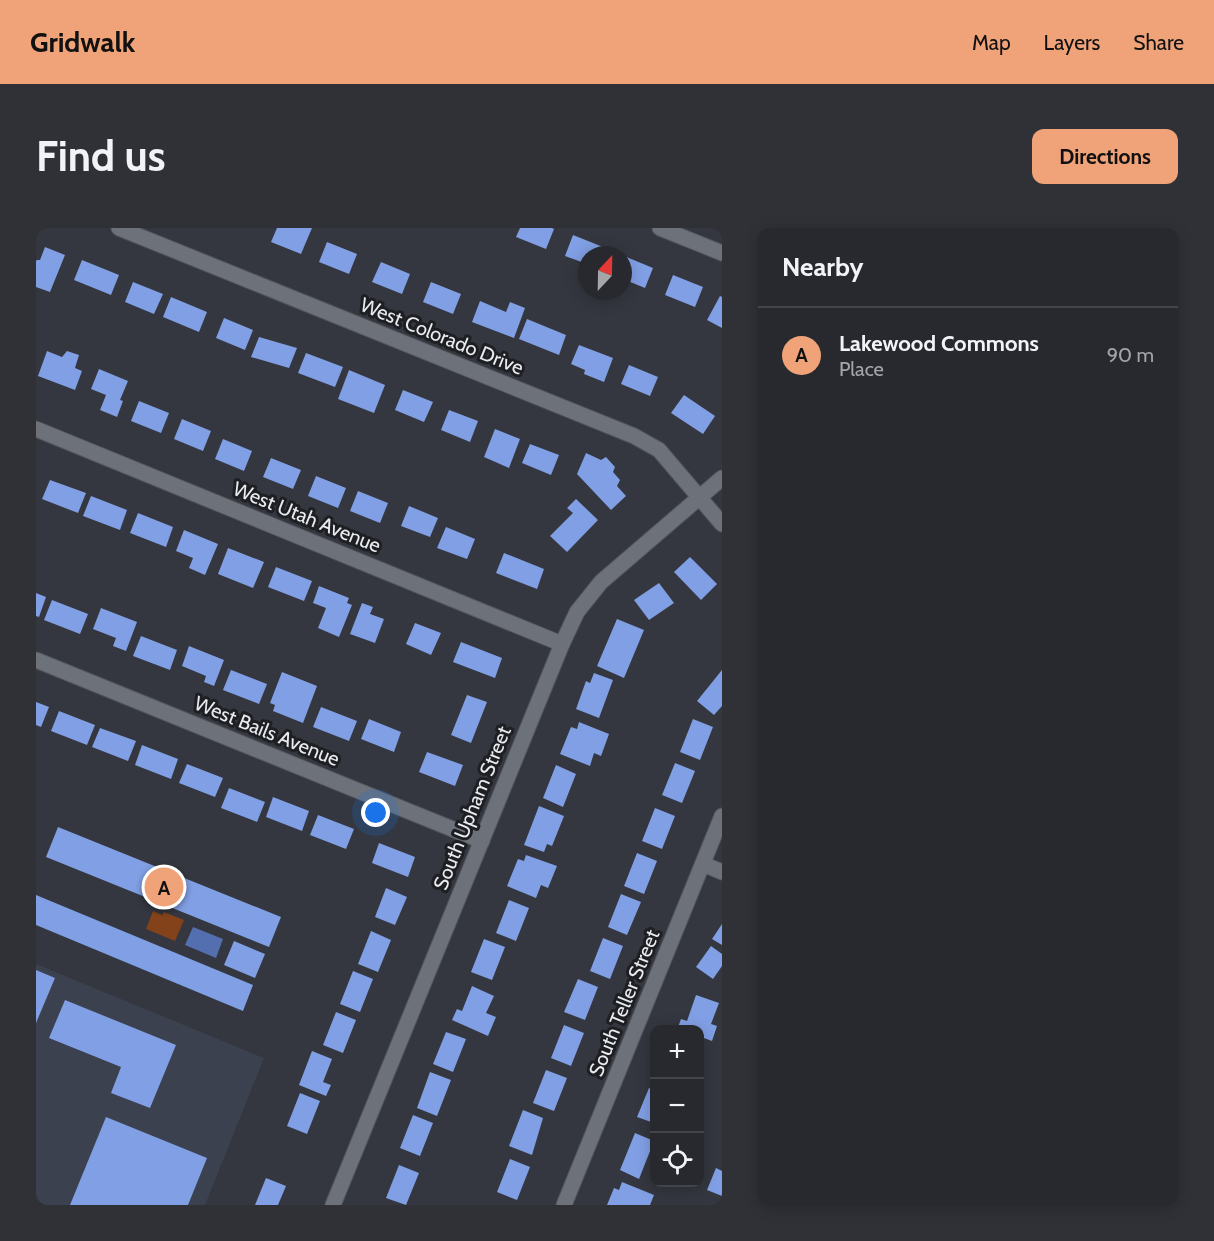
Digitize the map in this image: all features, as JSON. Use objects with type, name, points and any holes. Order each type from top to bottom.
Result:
[{"type":"street","name":"West Colorado Drive","points":[[119,228],[634,436],[659,450],[722,524]]},
{"type":"street","points":[[660,228],[722,253]]},
{"type":"street","name":"West Utah Avenue","points":[[36,429],[562,644]]},
{"type":"street","name":"South Upham Street","points":[[333,1205],[577,612],[601,582],[722,478]]},
{"type":"street","name":"West Bails Avenue","points":[[36,660],[482,841]]},
{"type":"street","name":"South Teller Street","points":[[564,1205],[722,816]]},
{"type":"street","points":[[703,864],[722,872]]},
{"type":"shaded area","points":[[153,911],[162,915],[164,912],[184,920],[175,941],[146,929]]},
{"type":"shaded area","points":[[36,964],[264,1058],[205,1205],[36,1205]]},
{"type":"water","points":[[193,927],[223,939],[216,958],[185,945]]},
{"type":"building","points":[[277,228],[312,228],[301,254],[271,242]]},
{"type":"building","points":[[520,228],[554,229],[546,249],[516,237]]},
{"type":"building","points":[[573,235],[600,246],[578,246],[578,261],[565,256]]},
{"type":"building","points":[[327,242],[357,254],[349,274],[319,262]]},
{"type":"building","points":[[45,247],[65,255],[50,292],[36,287],[36,261],[40,260]]},
{"type":"building","points":[[632,259],[653,268],[645,288],[632,283]]},
{"type":"building","points":[[82,260],[119,275],[111,295],[74,280]]},
{"type":"building","points":[[381,262],[410,274],[402,294],[372,282]]},
{"type":"building","points":[[673,275],[703,287],[695,307],[665,295]]},
{"type":"building","points":[[133,282],[163,294],[154,314],[125,302]]},
{"type":"building","points":[[431,282],[461,294],[453,314],[423,302]]},
{"type":"building","points":[[720,296],[722,297],[722,328],[707,320]]},
{"type":"building","points":[[171,297],[207,312],[199,332],[163,317]]},
{"type":"building","points":[[480,301],[506,312],[510,302],[525,308],[514,338],[472,322]]},
{"type":"building","points":[[224,318],[253,330],[245,350],[216,338]]},
{"type":"building","points":[[527,319],[566,335],[559,355],[519,339]]},
{"type":"building","points":[[259,337],[297,348],[289,368],[251,357]]},
{"type":"building","points":[[579,345],[613,358],[604,382],[584,374],[585,370],[571,364]]},
{"type":"building","points":[[47,351],[62,357],[67,351],[79,355],[75,368],[82,371],[75,390],[38,376]]},
{"type":"building","points":[[306,353],[343,367],[335,387],[298,373]]},
{"type":"building","points":[[629,365],[658,377],[650,396],[621,384]]},
{"type":"building","points":[[99,369],[128,381],[120,400],[123,401],[117,417],[100,410],[106,395],[91,389]]},
{"type":"building","points":[[349,370],[385,385],[374,413],[338,399]]},
{"type":"building","points":[[403,390],[433,402],[424,422],[395,410]]},
{"type":"building","points":[[684,395],[715,416],[703,434],[671,413]]},
{"type":"building","points":[[139,401],[169,413],[161,433],[131,421]]},
{"type":"building","points":[[449,410],[478,421],[470,442],[441,430]]},
{"type":"building","points":[[182,419],[211,431],[203,451],[174,439]]},
{"type":"building","points":[[495,429],[520,439],[509,468],[484,457]]},
{"type":"building","points":[[223,439],[252,451],[244,471],[215,459]]},
{"type":"building","points":[[530,444],[559,455],[551,475],[522,463]]},
{"type":"building","points":[[586,453],[601,460],[606,457],[615,467],[613,472],[620,480],[617,486],[626,496],[611,510],[577,474]]},
{"type":"building","points":[[271,458],[301,470],[293,489],[263,477]]},
{"type":"building","points":[[316,476],[346,488],[338,508],[308,496]]},
{"type":"building","points":[[50,480],[86,493],[78,513],[42,499]]},
{"type":"building","points":[[358,491],[388,503],[380,523],[350,511]]},
{"type":"building","points":[[91,496],[127,510],[120,530],[83,516]]},
{"type":"building","points":[[576,499],[598,520],[567,552],[550,536],[573,513],[567,508]]},
{"type":"building","points":[[409,506],[438,518],[430,537],[401,526]]},
{"type":"building","points":[[138,513],[173,527],[166,547],[130,533]]},
{"type":"building","points":[[446,527],[475,539],[467,559],[437,548]]},
{"type":"building","points":[[184,530],[218,544],[205,575],[189,568],[193,558],[176,551]]},
{"type":"building","points":[[228,548],[264,562],[253,588],[218,574]]},
{"type":"building","points":[[504,553],[544,569],[537,589],[496,573]]},
{"type":"building","points":[[690,557],[717,584],[701,600],[674,572]]},
{"type":"building","points":[[276,567],[312,581],[304,601],[268,587]]},
{"type":"building","points":[[659,583],[674,603],[649,620],[634,600]]},
{"type":"building","points":[[319,586],[349,598],[347,603],[352,605],[339,637],[318,628],[326,608],[313,603]]},
{"type":"building","points":[[36,593],[46,597],[39,617],[36,616]]},
{"type":"building","points":[[52,600],[88,614],[80,634],[44,620]]},
{"type":"building","points":[[362,603],[373,607],[370,614],[384,619],[375,643],[350,634]]},
{"type":"building","points":[[101,608],[137,622],[126,651],[113,646],[116,638],[93,629]]},
{"type":"building","points":[[617,619],[644,630],[624,678],[597,666]]},
{"type":"building","points":[[415,623],[441,633],[431,655],[406,644]]},
{"type":"building","points":[[141,636],[177,650],[170,670],[133,656]]},
{"type":"building","points":[[461,642],[502,658],[495,678],[453,662]]},
{"type":"building","points":[[189,646],[224,660],[214,686],[204,682],[206,676],[182,666]]},
{"type":"building","points":[[231,670],[267,684],[259,704],[223,690]]},
{"type":"building","points":[[722,670],[722,706],[714,715],[697,701]]},
{"type":"building","points":[[282,672],[317,686],[303,723],[273,711],[275,705],[270,703]]},
{"type":"building","points":[[594,673],[613,680],[599,718],[576,709],[586,681],[590,683]]},
{"type":"building","points":[[467,695],[487,702],[471,743],[451,735]]},
{"type":"building","points":[[36,702],[49,707],[41,727],[36,725]]},
{"type":"building","points":[[321,707],[357,721],[349,741],[313,727]]},
{"type":"building","points":[[59,711],[95,725],[87,745],[51,731]]},
{"type":"building","points":[[369,719],[401,732],[394,752],[361,739]]},
{"type":"building","points":[[693,719],[713,727],[700,760],[680,752]]},
{"type":"building","points":[[579,722],[609,734],[601,756],[594,753],[590,766],[560,754],[571,727],[577,729]]},
{"type":"building","points":[[100,728],[136,741],[128,761],[92,747]]},
{"type":"building","points":[[142,745],[178,759],[171,779],[135,765]]},
{"type":"building","points":[[427,752],[463,765],[455,786],[419,772]]},
{"type":"building","points":[[675,763],[695,771],[682,803],[662,795]]},
{"type":"building","points":[[187,764],[223,778],[215,797],[179,783]]},
{"type":"building","points":[[556,765],[576,774],[563,807],[543,798]]},
{"type":"building","points":[[229,788],[265,802],[257,822],[221,808]]},
{"type":"building","points":[[273,797],[309,811],[302,831],[266,817]]},
{"type":"building","points":[[539,806],[564,816],[552,846],[547,844],[544,852],[524,845]]},
{"type":"building","points":[[655,808],[675,816],[662,849],[642,841]]},
{"type":"building","points":[[318,815],[354,829],[346,849],[310,835]]},
{"type":"building","points":[[58,827],[281,917],[269,947],[46,857]]},
{"type":"building","points":[[379,843],[415,857],[408,877],[372,863]]},
{"type":"building","points":[[637,853],[657,861],[644,894],[624,886]]},
{"type":"building","points":[[526,855],[557,866],[548,888],[541,885],[536,898],[507,886],[518,859],[524,861]]},
{"type":"building","points":[[386,888],[407,897],[395,925],[375,917]]},
{"type":"building","points":[[621,894],[641,902],[627,935],[608,927]]},
{"type":"building","points":[[36,895],[253,985],[243,1011],[36,925]]},
{"type":"building","points":[[509,900],[529,908],[516,941],[496,933]]},
{"type":"building","points":[[722,924],[722,945],[712,939]]},
{"type":"building","points":[[371,931],[391,940],[378,972],[358,964]]},
{"type":"building","points":[[603,938],[623,946],[610,979],[590,971]]},
{"type":"building","points":[[484,939],[505,947],[492,980],[471,972]]},
{"type":"building","points":[[234,941],[265,954],[255,978],[224,965]]},
{"type":"building","points":[[711,946],[722,954],[722,966],[713,979],[696,967]]},
{"type":"building","points":[[36,970],[55,978],[36,1023]]},
{"type":"building","points":[[353,971],[373,979],[360,1012],[340,1004]]},
{"type":"building","points":[[578,979],[598,987],[585,1020],[564,1012]]},
{"type":"building","points":[[472,986],[494,996],[486,1013],[496,1017],[488,1036],[452,1020],[457,1009],[462,1011]]},
{"type":"building","points":[[696,995],[719,1003],[711,1024],[717,1026],[712,1041],[704,1038],[704,1025],[679,1025],[681,1019],[687,1021]]},
{"type":"building","points":[[65,1000],[176,1045],[150,1108],[111,1093],[121,1067],[49,1038]]},
{"type":"building","points":[[336,1012],[356,1020],[343,1053],[323,1045]]},
{"type":"building","points":[[564,1025],[584,1033],[571,1066],[551,1058]]},
{"type":"building","points":[[446,1032],[466,1039],[453,1072],[433,1064]]},
{"type":"building","points":[[312,1051],[332,1059],[323,1082],[331,1085],[326,1096],[299,1085]]},
{"type":"building","points":[[546,1070],[567,1078],[554,1111],[533,1103]]},
{"type":"building","points":[[430,1072],[451,1080],[437,1116],[417,1108]]},
{"type":"building","points":[[649,1088],[650,1088],[650,1122],[637,1117]]},
{"type":"building","points":[[300,1093],[320,1101],[307,1134],[287,1126]]},
{"type":"building","points":[[523,1110],[543,1118],[532,1155],[509,1146]]},
{"type":"building","points":[[413,1115],[433,1123],[420,1156],[400,1148]]},
{"type":"building","points":[[106,1117],[207,1158],[188,1205],[70,1205]]},
{"type":"building","points":[[635,1133],[650,1139],[650,1151],[639,1179],[620,1170]]},
{"type":"building","points":[[510,1159],[530,1167],[517,1200],[497,1192]]},
{"type":"building","points":[[399,1165],[419,1173],[406,1205],[386,1198]]},
{"type":"building","points":[[716,1168],[722,1171],[722,1196],[707,1190]]},
{"type":"building","points":[[266,1178],[286,1186],[278,1205],[255,1205]]},
{"type":"building","points":[[622,1182],[654,1195],[650,1205],[607,1205],[614,1188],[619,1190]]},
{"type":"place","name":"Lakewood Commons","points":[[164,887]]}]
